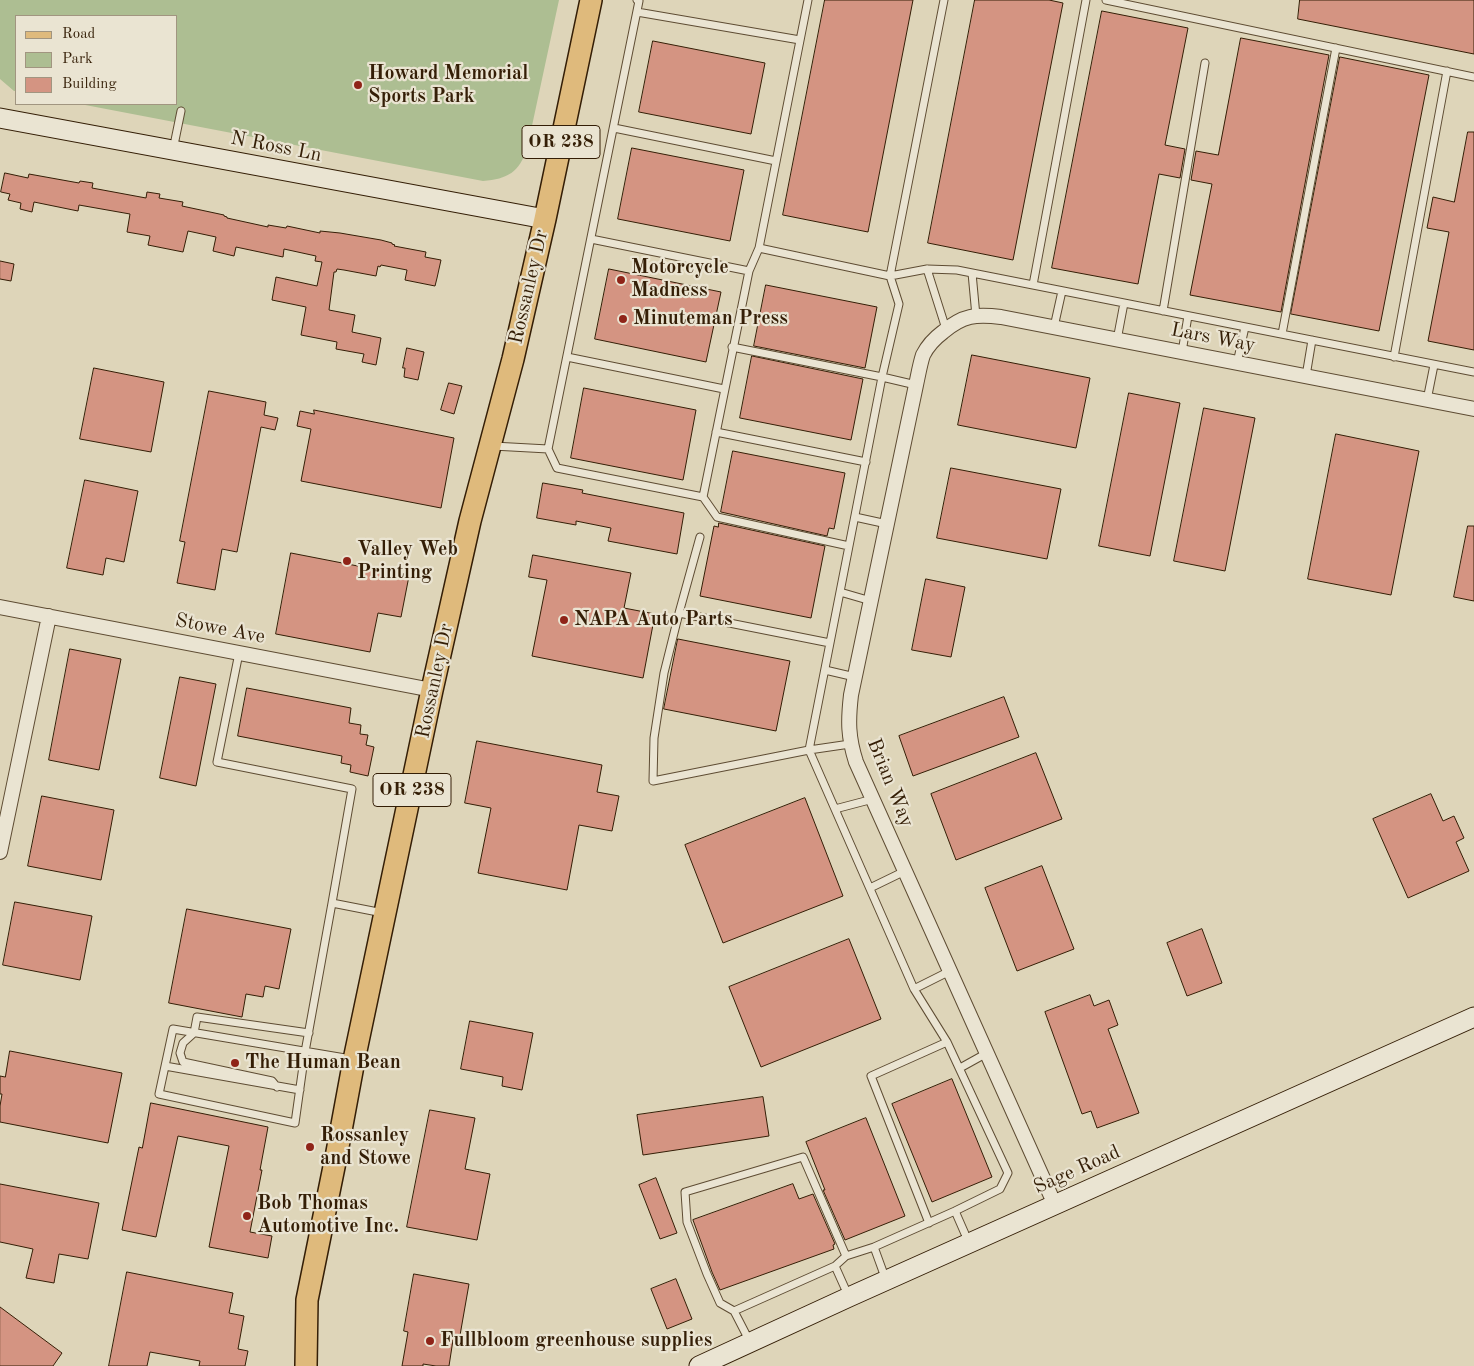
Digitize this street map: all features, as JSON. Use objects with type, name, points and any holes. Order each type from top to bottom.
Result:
[{"type":"main road","name":"Rossanley Dr","points":[[306,1366],[307,1300],[354,1060],[432,690],[470,521],[513,359],[545,219],[591,0]]},
{"type":"main road","name":"N Ross Ln","points":[[0,118],[545,219]]},
{"type":"main road","name":"Sage Road","points":[[699,1366],[1474,1017]]},
{"type":"street","name":"Lars Way","points":[[946,329],[958,320],[976,316],[1001,317],[1474,409]]},
{"type":"street","name":"Brian Way","points":[[946,329],[928,345],[923,356],[916,385],[855,677],[849,714],[850,744],[856,762],[1055,1205]]},
{"type":"street","name":"Stowe Ave","points":[[0,607],[432,690]]},
{"type":"street","points":[[0,852],[49,616]]},
{"type":"lane","points":[[638,0],[614,128],[548,450],[557,468],[703,497],[717,517],[849,546]]},
{"type":"lane","points":[[703,497],[748,271],[759,248],[808,0]]},
{"type":"lane","points":[[734,1311],[835,1266],[846,1256],[874,1247],[955,1212],[1000,1189],[1008,1173],[947,1042],[914,989],[809,750],[882,377],[899,304],[890,276],[944,0]]},
{"type":"lane","points":[[1033,285],[1086,0]]},
{"type":"lane","points":[[1106,0],[1474,77]]},
{"type":"lane","points":[[637,12],[800,40]]},
{"type":"lane","points":[[1282,334],[1336,48]]},
{"type":"lane","points":[[1162,311],[1206,63]]},
{"type":"lane","points":[[1394,357],[1447,71]]},
{"type":"lane","points":[[173,150],[182,111]]},
{"type":"lane","points":[[614,128],[776,161]]},
{"type":"lane","points":[[591,239],[748,271]]},
{"type":"lane","points":[[759,248],[890,276],[927,270],[957,270],[1474,372]]},
{"type":"lane","points":[[927,270],[946,329]]},
{"type":"lane","points":[[972,273],[976,316]]},
{"type":"lane","points":[[1054,327],[1062,291]]},
{"type":"lane","points":[[1117,340],[1124,303]]},
{"type":"lane","points":[[1182,352],[1188,316]]},
{"type":"lane","points":[[1237,363],[1245,327]]},
{"type":"lane","points":[[1306,376],[1312,340]]},
{"type":"lane","points":[[732,347],[916,385]]},
{"type":"lane","points":[[567,357],[724,389]]},
{"type":"lane","points":[[1427,400],[1434,365]]},
{"type":"lane","points":[[716,432],[866,462]]},
{"type":"lane","points":[[490,446],[548,450]]},
{"type":"lane","points":[[855,517],[887,524]]},
{"type":"lane","points":[[700,537],[664,673],[655,728],[653,781],[809,750],[850,744]]},
{"type":"lane","points":[[840,592],[871,601]]},
{"type":"lane","points":[[679,613],[830,643]]},
{"type":"lane","points":[[239,653],[217,762],[352,789],[305,1052],[295,1123],[159,1094],[173,1029],[194,1033],[305,1052],[354,1060]]},
{"type":"lane","points":[[825,670],[855,677]]},
{"type":"lane","points":[[835,809],[873,799]]},
{"type":"lane","points":[[870,888],[905,871]]},
{"type":"lane","points":[[332,903],[386,913]]},
{"type":"lane","points":[[914,989],[950,971]]},
{"type":"lane","points":[[276,1087],[272,1080],[183,1062],[180,1053],[183,1043],[194,1033],[198,1017],[309,1033]]},
{"type":"lane","points":[[929,1223],[871,1076],[947,1042]]},
{"type":"lane","points":[[960,1068],[987,1053]]},
{"type":"lane","points":[[165,1066],[300,1090]]},
{"type":"lane","points":[[751,1343],[734,1311],[720,1303],[707,1274],[687,1222],[685,1192],[803,1157],[846,1256]]},
{"type":"lane","points":[[955,1212],[969,1244]]},
{"type":"lane","points":[[874,1247],[887,1281]]},
{"type":"lane","points":[[835,1266],[849,1297]]},
{"type":"green space","name":"Howard Memorial Sports Park","points":[[0,0],[559,0],[527,149],[516,169],[506,176],[492,180],[483,181],[85,105],[178,105],[178,15],[15,15],[15,91],[0,79]]},
{"type":"building","points":[[825,0],[913,0],[868,232],[783,215]]},
{"type":"building","points":[[975,0],[1049,0],[1063,3],[1013,260],[928,243]]},
{"type":"building","points":[[1300,0],[1474,0],[1474,54],[1298,19]]},
{"type":"building","points":[[1102,11],[1188,28],[1165,145],[1185,149],[1180,178],[1159,174],[1138,284],[1052,268]]},
{"type":"building","points":[[1241,38],[1329,55],[1281,312],[1190,295],[1212,184],[1191,180],[1196,151],[1218,155]]},
{"type":"building","points":[[653,41],[765,63],[751,134],[639,112]]},
{"type":"building","points":[[1340,57],[1429,75],[1379,331],[1291,314]]},
{"type":"building","points":[[1468,132],[1474,132],[1474,350],[1428,341],[1449,232],[1427,228],[1433,197],[1454,202]]},
{"type":"building","points":[[632,148],[744,170],[730,241],[618,219]]},
{"type":"building","points":[[5,173],[28,178],[29,174],[79,183],[80,181],[93,183],[92,188],[146,198],[147,192],[160,194],[159,198],[183,202],[182,206],[268,227],[268,225],[286,228],[287,226],[320,233],[320,231],[340,233],[381,240],[392,243],[394,246],[426,252],[425,257],[441,260],[435,286],[405,280],[407,270],[381,265],[380,267],[378,266],[376,276],[337,269],[334,272],[329,310],[355,315],[352,332],[381,338],[376,365],[362,362],[364,354],[336,349],[337,342],[301,335],[306,307],[272,300],[276,277],[317,286],[322,262],[315,261],[316,256],[284,249],[283,257],[236,247],[234,256],[213,251],[216,237],[188,231],[183,252],[148,245],[150,236],[127,232],[130,214],[79,205],[78,211],[34,202],[32,212],[20,209],[21,203],[8,200],[10,194],[1,192]]},
{"type":"building","points":[[0,261],[14,264],[11,281],[0,279]]},
{"type":"building","points":[[609,269],[721,292],[706,362],[595,339]]},
{"type":"building","points":[[766,285],[877,307],[865,368],[754,346]]},
{"type":"building","points":[[407,348],[424,352],[418,380],[404,377],[405,368],[403,368]]},
{"type":"building","points":[[972,355],[1090,378],[1076,448],[958,425]]},
{"type":"building","points":[[752,356],[863,379],[851,440],[740,418]]},
{"type":"building","points":[[94,368],[164,382],[151,452],[80,439]]},
{"type":"building","points":[[449,383],[462,386],[454,414],[441,410]]},
{"type":"building","points":[[584,388],[696,410],[683,480],[571,458]]},
{"type":"building","points":[[209,391],[266,402],[264,415],[278,418],[275,430],[261,427],[237,552],[222,549],[215,590],[177,583],[185,542],[180,541]]},
{"type":"building","points":[[1129,393],[1180,403],[1150,556],[1099,546]]},
{"type":"building","points":[[1204,408],[1255,418],[1225,571],[1174,561]]},
{"type":"building","points":[[314,410],[454,438],[441,508],[301,481],[311,429],[297,426],[300,411],[314,414]]},
{"type":"building","points":[[1336,434],[1419,451],[1391,595],[1308,579]]},
{"type":"building","points":[[733,451],[845,473],[834,529],[829,528],[827,536],[721,512]]},
{"type":"building","points":[[951,468],[1061,489],[1047,559],[937,538]]},
{"type":"building","points":[[85,480],[138,491],[124,562],[106,558],[103,575],[67,568]]},
{"type":"building","points":[[543,483],[583,490],[582,493],[684,513],[677,554],[608,541],[611,528],[576,521],[576,525],[537,518]]},
{"type":"building","points":[[719,523],[825,546],[811,618],[700,596],[714,526],[718,527]]},
{"type":"building","points":[[1468,526],[1474,526],[1474,601],[1454,597]]},
{"type":"building","points":[[291,553],[409,576],[401,617],[378,613],[370,652],[276,634]]},
{"type":"building","points":[[533,555],[631,573],[624,608],[655,614],[643,678],[532,656],[547,580],[529,577]]},
{"type":"building","points":[[926,579],[965,587],[951,657],[912,650]]},
{"type":"building","points":[[678,639],[790,661],[776,731],[664,709]]},
{"type":"building","points":[[70,649],[121,659],[99,770],[49,760]]},
{"type":"building","points":[[180,677],[216,684],[196,786],[160,778]]},
{"type":"building","points":[[247,688],[351,708],[349,723],[361,725],[360,734],[368,735],[366,745],[374,747],[368,776],[350,772],[351,765],[341,763],[342,756],[238,736]]},
{"type":"building","points":[[1004,697],[1019,737],[913,776],[899,736]]},
{"type":"building","points":[[477,741],[602,765],[597,792],[619,796],[612,831],[579,825],[567,890],[478,873],[491,808],[465,803]]},
{"type":"building","points":[[1036,753],[1062,819],[956,860],[931,794]]},
{"type":"building","points":[[1431,794],[1443,821],[1454,816],[1464,838],[1456,842],[1469,871],[1408,898],[1373,819]]},
{"type":"building","points":[[42,796],[114,810],[101,880],[28,866]]},
{"type":"building","points":[[805,798],[843,896],[723,943],[685,845]]},
{"type":"building","points":[[1042,866],[1074,949],[1017,971],[985,888]]},
{"type":"building","points":[[15,902],[92,916],[80,980],[3,965]]},
{"type":"building","points":[[187,909],[291,929],[279,989],[265,986],[263,997],[246,994],[242,1017],[169,1003]]},
{"type":"building","points":[[1202,929],[1222,983],[1187,996],[1167,943]]},
{"type":"building","points":[[849,939],[881,1019],[761,1067],[729,987]]},
{"type":"building","points":[[1090,995],[1094,1006],[1109,1000],[1118,1025],[1108,1029],[1139,1113],[1097,1128],[1091,1111],[1082,1114],[1045,1012]]},
{"type":"building","points":[[470,1021],[533,1033],[522,1090],[502,1086],[503,1077],[461,1069]]},
{"type":"building","points":[[10,1051],[122,1073],[108,1143],[0,1122],[2,1094],[0,1094],[0,1076],[5,1077]]},
{"type":"building","points":[[952,1079],[992,1177],[932,1202],[892,1104]]},
{"type":"building","points":[[763,1097],[769,1136],[643,1155],[637,1115]]},
{"type":"building","points":[[151,1103],[268,1127],[250,1232],[272,1236],[268,1258],[209,1247],[229,1146],[178,1136],[156,1237],[122,1230],[139,1147],[142,1148]]},
{"type":"building","points":[[430,1110],[475,1118],[465,1169],[490,1174],[477,1240],[407,1227]]},
{"type":"building","points":[[866,1118],[905,1216],[845,1240],[823,1190],[825,1190],[806,1142]]},
{"type":"building","points":[[656,1178],[677,1233],[660,1239],[639,1185]]},
{"type":"building","points":[[0,1184],[99,1203],[88,1259],[59,1254],[54,1283],[26,1278],[33,1249],[0,1242]]},
{"type":"building","points":[[793,1184],[799,1199],[813,1194],[835,1244],[833,1245],[834,1249],[720,1290],[693,1220]]},
{"type":"building","points":[[127,1272],[233,1293],[229,1313],[244,1316],[238,1349],[248,1351],[245,1366],[199,1366],[200,1361],[150,1352],[147,1366],[109,1366]]},
{"type":"building","points":[[414,1274],[469,1284],[459,1341],[453,1340],[449,1366],[423,1364],[423,1366],[402,1366],[408,1332],[404,1331]]},
{"type":"building","points":[[676,1279],[692,1319],[667,1329],[651,1289]]},
{"type":"building","points":[[0,1307],[62,1353],[53,1366],[0,1366]]},
{"type":"place","name":"Howard Memorial Sports Park","points":[[358,85]]},
{"type":"place","name":"Motorcycle Madness","points":[[621,280]]},
{"type":"place","name":"Minuteman Press","points":[[623,319]]},
{"type":"place","name":"Valley Web Printing","points":[[347,561]]},
{"type":"place","name":"NAPA Auto Parts","points":[[564,620]]},
{"type":"place","name":"The Human Bean","points":[[235,1063]]},
{"type":"place","name":"Rossanley and Stowe","points":[[310,1147]]},
{"type":"place","name":"Bob Thomas Automotive Inc.","points":[[247,1216]]},
{"type":"place","name":"Fullbloom greenhouse supplies","points":[[430,1341]]}]
